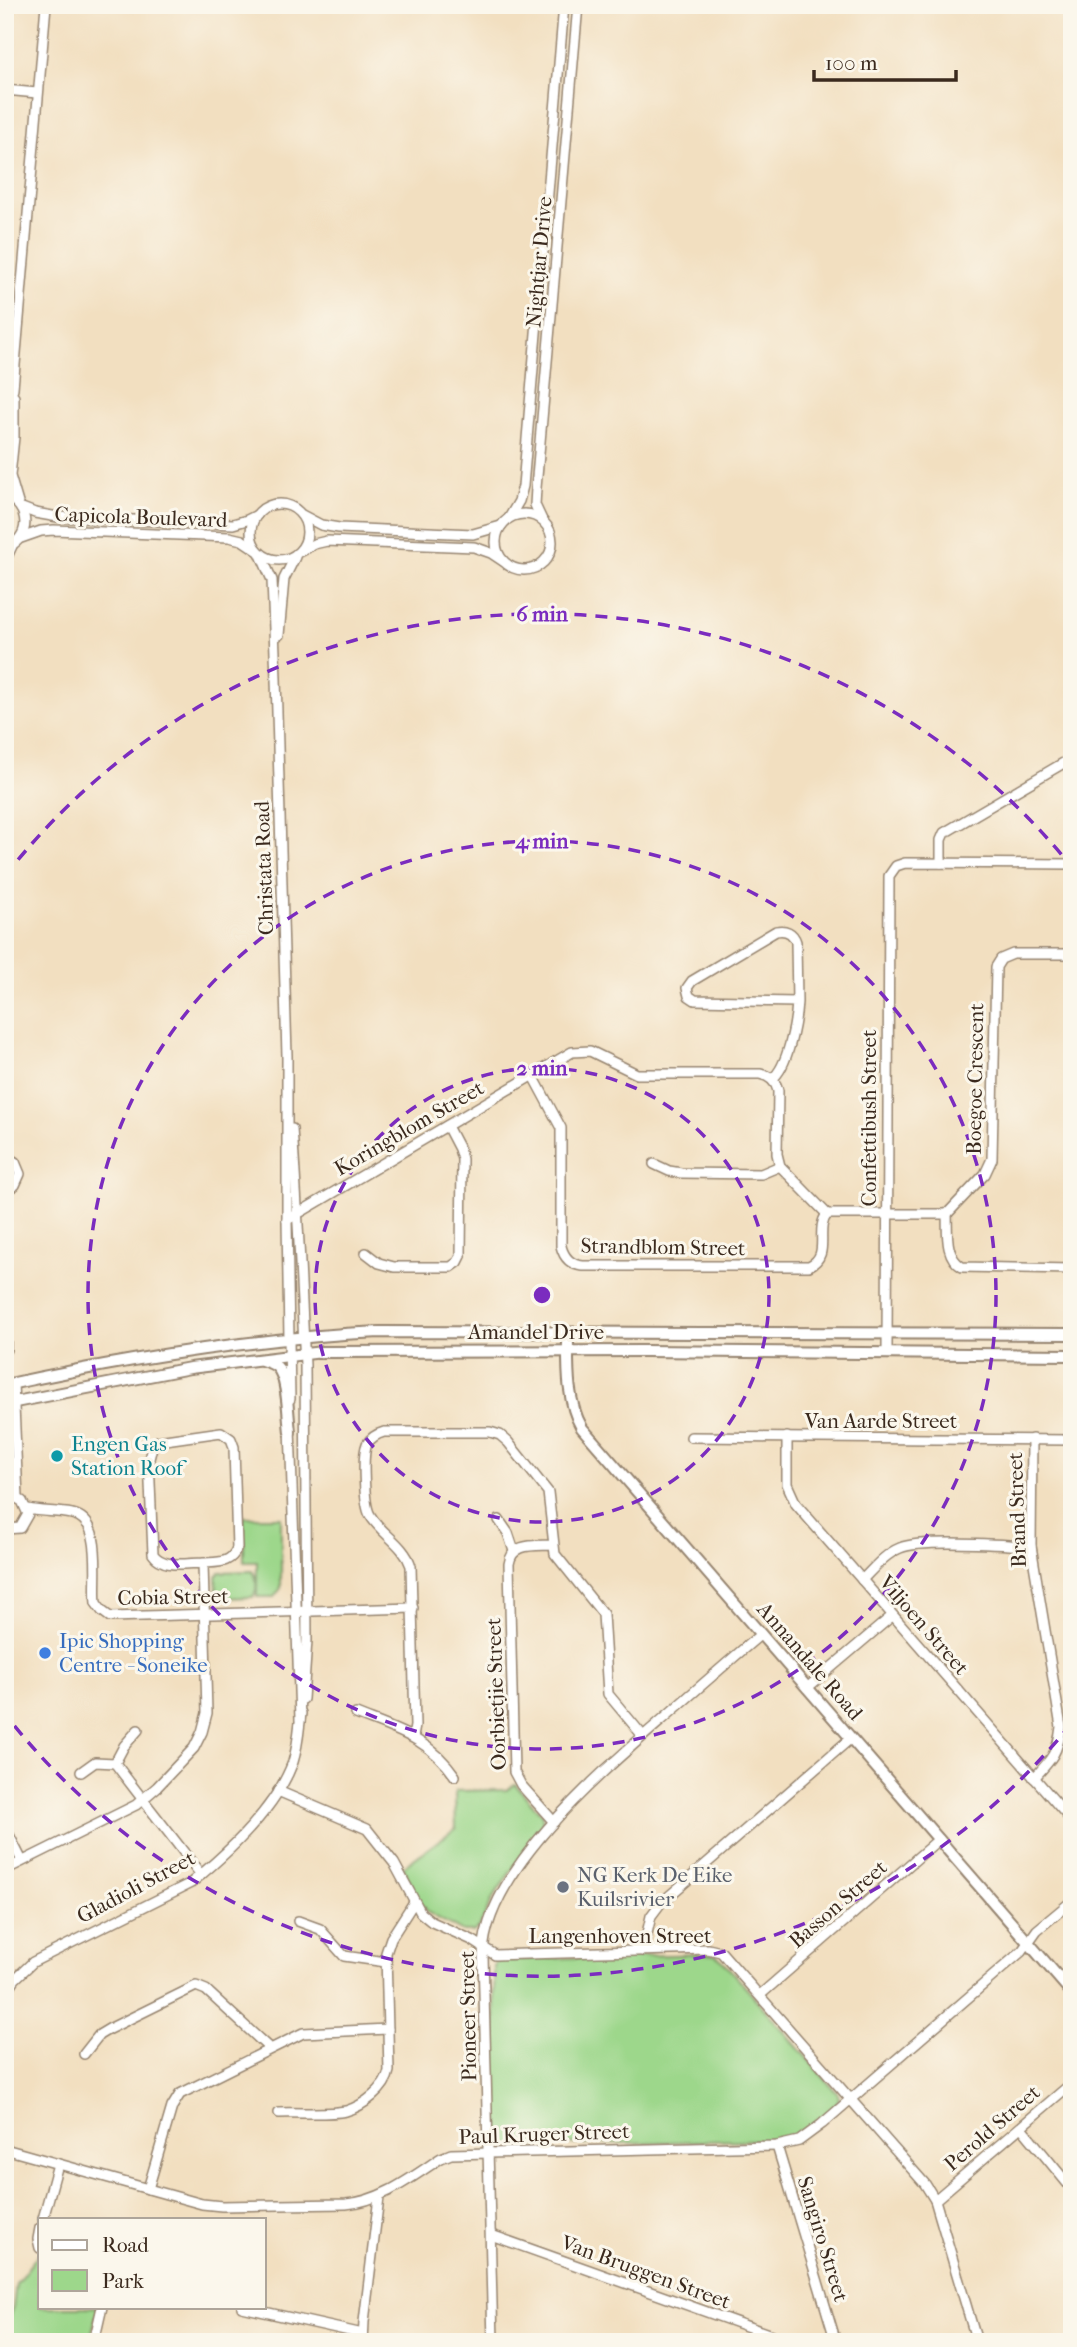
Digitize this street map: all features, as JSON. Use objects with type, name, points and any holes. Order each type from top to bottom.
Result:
[{"type":"street","points":[[5,561],[9,547],[21,538],[26,520],[10,476],[14,437],[13,388],[46,5]]},
{"type":"street","name":"Nightjar Drive","points":[[509,518],[519,501],[523,486],[564,5]]},
{"type":"street","name":"Nightjar Drive","points":[[542,520],[536,505],[536,488],[578,5]]},
{"type":"street","points":[[5,90],[37,93]]},
{"type":"street","points":[[5,425],[13,388]]},
{"type":"street","name":"Capicola Boulevard","points":[[5,496],[20,506],[58,517],[233,524],[257,514]]},
{"type":"street","points":[[501,526],[473,534],[339,528],[321,525],[292,506],[280,504],[267,506],[257,514],[251,532],[259,552],[279,561],[314,544],[327,541],[461,546],[486,550],[508,566],[522,571],[536,568],[547,559],[551,552],[551,531],[542,520],[528,514],[509,518],[501,526],[496,538],[496,547],[503,561]]},
{"type":"street","points":[[299,553],[308,533],[302,515]]},
{"type":"street","name":"Capicola Boulevard","points":[[21,538],[54,530],[229,537],[242,540],[259,552]]},
{"type":"street","name":"Christata Road","points":[[259,552],[272,580],[287,1056],[287,1220]]},
{"type":"street","name":"Christata Road","points":[[276,678],[284,579],[299,553]]},
{"type":"street","points":[[1072,758],[944,833],[940,863],[1072,864]]},
{"type":"street","name":"Confettibush Street","points":[[887,1353],[888,883],[891,873],[900,864],[940,863]]},
{"type":"street","points":[[797,1002],[695,1000],[689,996],[687,988],[692,981],[772,933],[786,930],[796,942],[797,1002],[796,1021],[778,1075],[772,1079],[778,1091],[777,1154],[780,1166],[827,1214],[947,1214],[950,1255],[958,1265],[966,1268],[1072,1269]]},
{"type":"street","name":"Boegoe Crescent","points":[[947,1214],[985,1174],[992,1159],[995,971],[1000,959],[1008,955],[1072,954]]},
{"type":"street","name":"Koringblom Street","points":[[287,1220],[572,1052],[584,1050],[596,1053],[637,1074],[760,1074],[772,1079]]},
{"type":"street","name":"Christata Road","points":[[287,1056],[299,1213]]},
{"type":"street","name":"Strandblom Street","points":[[533,1076],[561,1128],[561,1246],[566,1258],[573,1264],[809,1266],[817,1262],[821,1254],[823,1219],[827,1214]]},
{"type":"street","points":[[366,1253],[379,1263],[394,1267],[447,1268],[458,1262],[461,1256],[462,1159],[460,1149],[447,1126]]},
{"type":"street","points":[[5,1142],[8,1157],[15,1162],[20,1174],[15,1185],[5,1191]]},
{"type":"street","points":[[653,1164],[681,1173],[761,1174],[780,1166]]},
{"type":"street","points":[[299,1213],[302,1337]]},
{"type":"street","points":[[287,1220],[290,1338]]},
{"type":"street","points":[[5,1331],[5,1349]]},
{"type":"street","name":"Amandel Drive","points":[[9,1384],[210,1347],[380,1332],[1072,1334]]},
{"type":"street","name":"Annandale Road","points":[[568,1334],[572,1402],[582,1428],[1072,1993]]},
{"type":"street","name":"Gladioli Street","points":[[5,1994],[21,1972],[40,1958],[191,1883],[233,1844],[278,1791],[295,1753],[305,1678],[307,1611],[302,1337]]},
{"type":"street","name":"Gladioli Street","points":[[290,1338],[290,1432],[300,1719]]},
{"type":"street","name":"Amandel Drive","points":[[10,1403],[190,1368],[304,1354],[402,1350],[1072,1354]]},
{"type":"street","points":[[258,1358],[281,1372],[285,1384],[290,1432]]},
{"type":"street","points":[[9,1384],[18,1498]]},
{"type":"street","points":[[221,1432],[231,1439],[234,1447],[237,1548],[234,1556],[228,1560],[203,1563],[164,1563],[158,1561],[153,1554],[149,1459],[152,1447],[158,1441],[221,1432]]},
{"type":"street","points":[[413,1737],[413,1608],[410,1561],[373,1519],[367,1507],[366,1446],[371,1438],[380,1433],[485,1432],[500,1435],[547,1488],[552,1545],[557,1558],[601,1610],[604,1621],[606,1690],[643,1736]]},
{"type":"street","name":"Van Aarde Street","points":[[691,1437],[1072,1440]]},
{"type":"street","name":"Viljoen Street","points":[[787,1437],[785,1471],[790,1493],[796,1504],[1072,1821]]},
{"type":"street","name":"Brand Street","points":[[1032,1439],[1031,1546],[1061,1727],[1057,1750],[1034,1778]]},
{"type":"street","points":[[5,1498],[18,1498],[26,1504],[27,1515],[20,1528],[5,1529]]},
{"type":"street","name":"Cobia Street","points":[[27,1515],[76,1514],[89,1524],[94,1542],[96,1603],[107,1616],[205,1616],[413,1608]]},
{"type":"street","points":[[499,1520],[509,1534],[514,1551],[524,1546],[552,1545]]},
{"type":"street","points":[[862,1580],[889,1555],[902,1547],[1031,1546]]},
{"type":"street","name":"Oorbietjie Street","points":[[514,1551],[509,1564],[514,1772],[521,1785],[554,1822]]},
{"type":"street","points":[[5,1870],[127,1810],[143,1799],[188,1755],[202,1732],[207,1713],[203,1563]]},
{"type":"street","points":[[807,1688],[892,1616]]},
{"type":"street","name":"Pioneer Street","points":[[493,2342],[483,1947],[488,1920],[499,1898],[536,1842],[600,1773],[761,1634]]},
{"type":"street","points":[[356,1714],[413,1737],[443,1759],[455,1776]]},
{"type":"street","points":[[115,1763],[124,1746],[138,1730]]},
{"type":"street","points":[[643,1951],[649,1922],[660,1904],[851,1738]]},
{"type":"street","points":[[81,1772],[95,1762],[115,1763],[201,1875]]},
{"type":"street","name":"Langenhoven Street","points":[[278,1791],[367,1829],[398,1869],[414,1902],[432,1922],[472,1940],[495,1955],[718,1950],[916,2172],[935,2200],[977,2342]]},
{"type":"street","points":[[5,1827],[22,1861]]},
{"type":"street","name":"Basson Street","points":[[760,1995],[939,1839]]},
{"type":"street","name":"Paul Kruger Street","points":[[5,2149],[216,2206],[346,2204],[379,2197],[445,2156],[777,2146],[794,2143],[805,2138],[1022,1951],[1037,1930],[1072,1901]]},
{"type":"street","points":[[279,2113],[345,2111],[376,2093],[388,2075],[386,1962],[390,1942],[414,1902]]},
{"type":"street","points":[[298,1921],[320,1929],[344,1956],[386,1962]]},
{"type":"street","points":[[84,2054],[99,2035],[196,1986],[206,1990],[270,2048]]},
{"type":"street","points":[[148,2189],[176,2098],[188,2089],[270,2048],[313,2031],[388,2029]]},
{"type":"street","name":"Perold Street","points":[[935,2200],[1072,2082]]},
{"type":"street","points":[[1021,2127],[1072,2189]]},
{"type":"street","name":"Sangiro Street","points":[[777,2146],[836,2342]]},
{"type":"street","points":[[43,2218],[58,2164]]},
{"type":"street","points":[[246,2308],[363,2338],[379,2197]]},
{"type":"street","name":"Van Bruggen Street","points":[[491,2235],[791,2342]]},
{"type":"street","points":[[94,2342],[102,2308]]},
{"type":"green space","points":[[244,1517],[281,1517],[281,1588],[274,1597],[257,1597],[257,1562],[244,1562]]},
{"type":"green space","points":[[252,1571],[256,1584],[253,1597],[222,1598],[217,1594],[216,1577],[220,1572]]},
{"type":"green space","points":[[515,1784],[542,1815],[543,1824],[493,1898],[480,1926],[473,1932],[463,1932],[427,1912],[403,1867],[456,1828],[455,1791],[507,1790]]},
{"type":"green space","points":[[707,1954],[722,1960],[838,2094],[836,2105],[801,2135],[790,2139],[501,2146],[497,2141],[494,1964],[501,1960]]},
{"type":"green space","points":[[38,2254],[38,2308],[98,2308],[90,2342],[5,2342],[5,2325],[13,2307],[16,2284]]},
{"type":"waterway","points":[[1072,205],[1068,218],[1072,227]]},
{"type":"place","name":"Engen Gas Station Roof","points":[[57,1456]]},
{"type":"place","name":"Ipic Shopping Centre - Soneike","points":[[45,1653]]},
{"type":"place","name":"NG Kerk De Eike Kuilsrivier","points":[[563,1887]]}]
